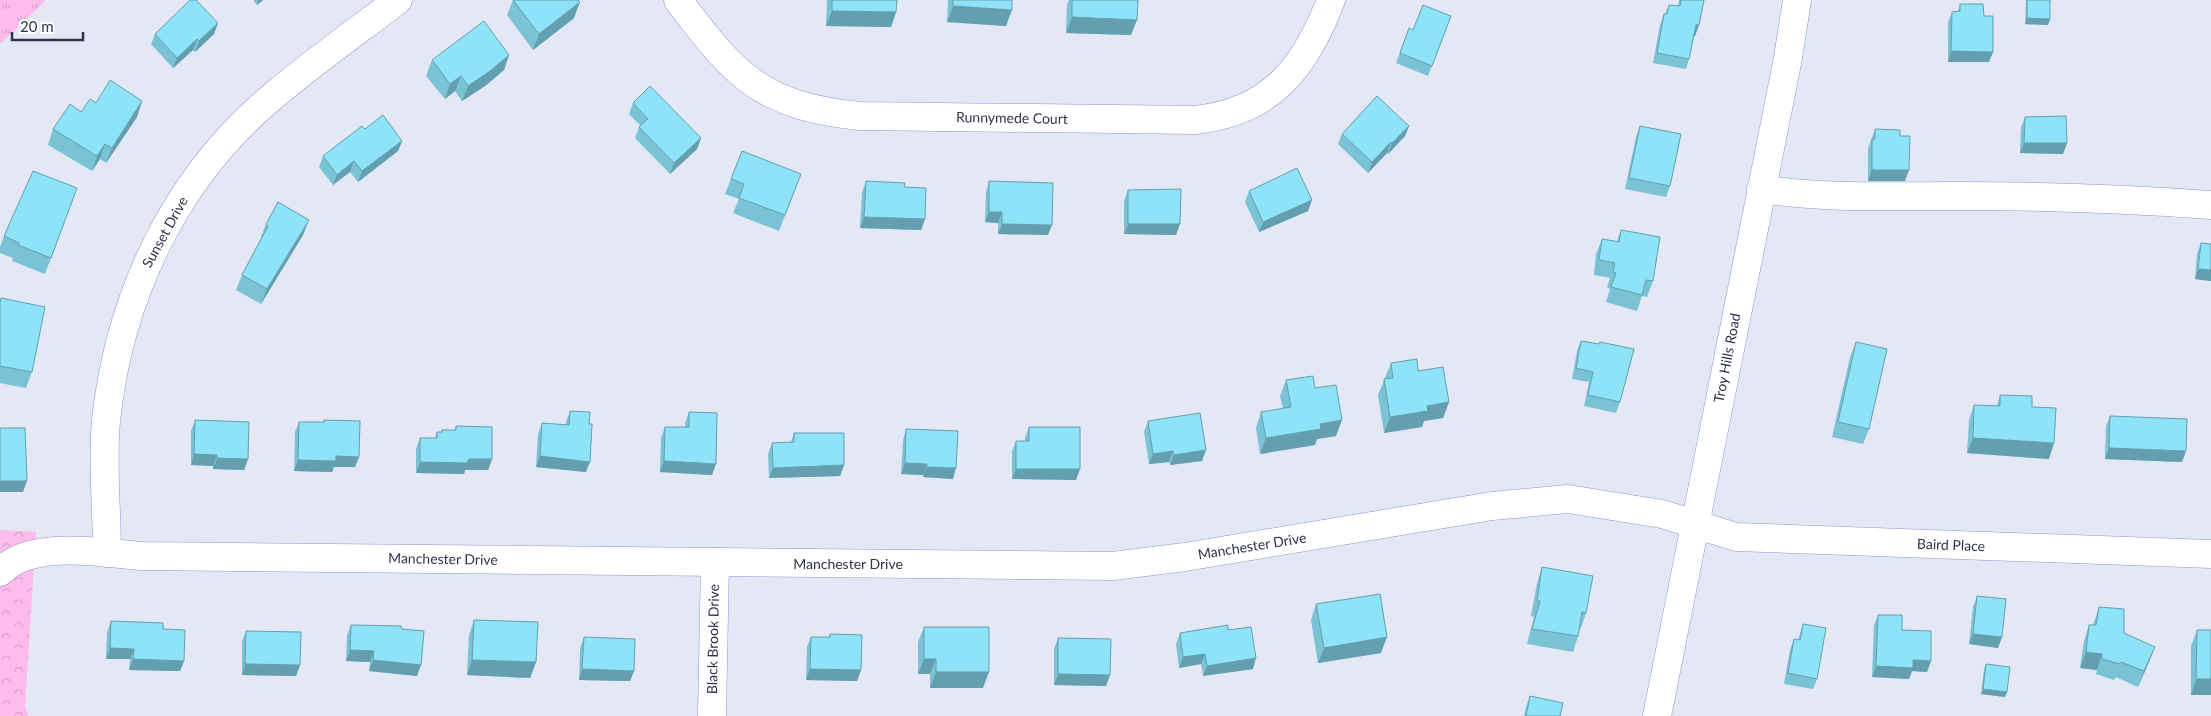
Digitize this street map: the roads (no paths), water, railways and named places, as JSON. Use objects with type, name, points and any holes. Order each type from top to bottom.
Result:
[{"type":"street","name":"Sunset Drive","points":[[108,554],[105,454],[106,422],[113,374],[128,311],[146,265],[168,222],[200,174],[236,131],[271,97],[398,0]]},
{"type":"street","name":"Runnymede Court","points":[[678,0],[717,51],[740,74],[767,92],[797,105],[820,111],[860,116],[1195,120],[1216,118],[1240,111],[1268,95],[1292,73],[1311,47],[1331,0]]},
{"type":"street","name":"Troy Hills Road","points":[[1657,716],[1797,0]]},
{"type":"street","points":[[1761,189],[1834,197],[1959,196],[2151,201],[2211,205]]},
{"type":"street","name":"Manchester Drive","points":[[0,572],[20,557],[52,552],[142,556],[1113,566],[1252,546],[1492,506],[1568,499],[1662,514],[1694,524]]},
{"type":"street","name":"Baird Place","points":[[1694,524],[1736,537],[2211,554]]},
{"type":"street","name":"Black Brook Drive","points":[[712,716],[715,562]]}]
